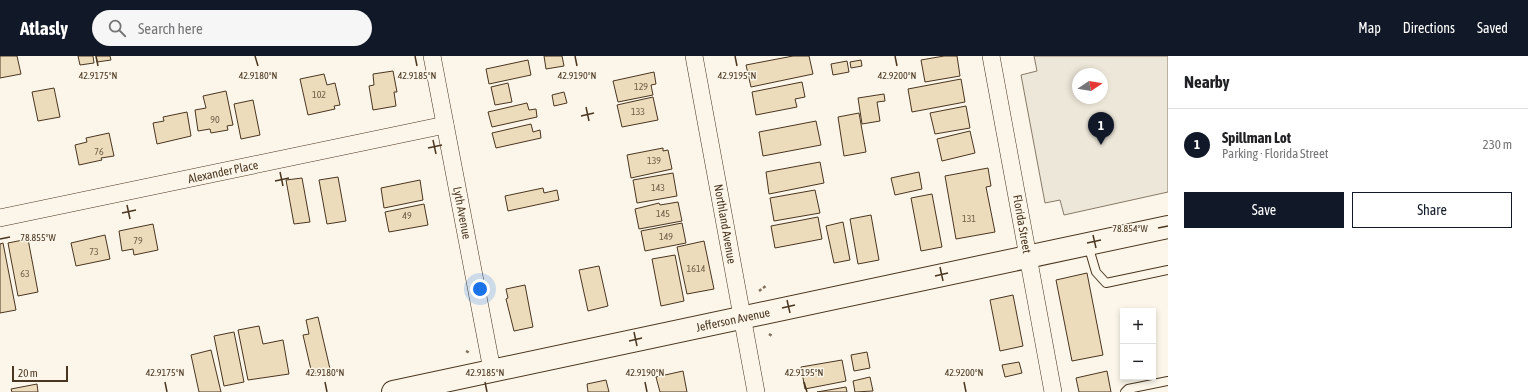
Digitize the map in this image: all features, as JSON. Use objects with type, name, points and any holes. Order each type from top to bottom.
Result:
[{"type":"street","name":"Lyth Avenue","points":[[432,56],[492,370]]},
{"type":"street","name":"Northland Avenue","points":[[694,56],[756,392]]},
{"type":"street","name":"Florida Street","points":[[991,56],[1053,392]]},
{"type":"street","name":"Alexander Place","points":[[0,218],[445,125]]},
{"type":"street","name":"Jefferson Avenue","points":[[392,392],[1168,227]]},
{"type":"lane","points":[[1088,244],[1096,272],[1106,283],[1168,270]]},
{"type":"lane","points":[[1125,392],[1128,389],[1168,381]]},
{"type":"path","points":[[759,291],[766,286]]},
{"type":"path","points":[[466,351],[470,353]]},
{"type":"shaded area","points":[[1034,56],[1168,56],[1168,192],[1064,215],[1060,200],[1045,203],[1021,75],[1037,71]]},
{"type":"building","points":[[0,56],[17,56],[21,74],[0,78]]},
{"type":"building","points":[[78,56],[93,56],[94,63],[80,65]]},
{"type":"building","points":[[96,56],[110,56],[111,60],[97,62]]},
{"type":"building","points":[[544,56],[562,56],[564,66],[546,69]]},
{"type":"building","points":[[793,56],[809,56],[813,74],[751,87],[746,65]]},
{"type":"building","points":[[944,56],[957,56],[960,76],[925,82],[921,60]]},
{"type":"building","points":[[528,60],[531,75],[489,84],[486,69]]},
{"type":"building","points":[[861,60],[862,66],[851,68],[850,62]]},
{"type":"building","points":[[847,61],[849,72],[833,75],[831,64]]},
{"type":"building","points":[[393,71],[397,92],[394,92],[396,106],[373,110],[369,86],[374,85],[373,74]]},
{"type":"building","points":[[654,72],[656,84],[651,85],[653,95],[618,102],[613,81]]},
{"type":"building","points":[[324,74],[327,85],[335,83],[340,105],[334,106],[335,109],[308,115],[300,79]]},
{"type":"building","points":[[961,79],[965,102],[912,112],[908,89]]},
{"type":"building","points":[[802,82],[805,97],[795,99],[797,107],[756,115],[752,92]]},
{"type":"building","points":[[508,83],[512,102],[495,105],[491,87]]},
{"type":"building","points":[[54,88],[60,117],[38,121],[32,92]]},
{"type":"building","points":[[226,91],[233,125],[227,126],[228,130],[211,133],[210,129],[198,131],[195,110],[206,108],[203,96]]},
{"type":"building","points":[[564,92],[567,103],[554,106],[552,95]]},
{"type":"building","points":[[884,94],[885,101],[877,102],[880,121],[862,124],[858,98]]},
{"type":"building","points":[[653,97],[658,120],[622,127],[617,105]]},
{"type":"building","points":[[253,100],[260,135],[241,139],[234,104]]},
{"type":"building","points":[[527,103],[529,110],[536,109],[537,117],[492,127],[488,112]]},
{"type":"building","points":[[966,106],[970,128],[935,134],[930,113]]},
{"type":"building","points":[[187,112],[191,136],[157,144],[153,123],[164,121],[163,117]]},
{"type":"building","points":[[859,113],[866,152],[844,156],[838,117]]},
{"type":"building","points":[[816,121],[821,145],[763,156],[759,132]]},
{"type":"building","points":[[531,124],[533,132],[540,130],[541,138],[496,148],[492,133]]},
{"type":"building","points":[[970,131],[975,153],[942,161],[937,139]]},
{"type":"building","points":[[109,133],[114,156],[101,158],[102,160],[79,165],[75,145],[87,142],[86,138]]},
{"type":"building","points":[[663,148],[663,151],[668,150],[672,169],[631,178],[627,155]]},
{"type":"building","points":[[820,162],[824,183],[769,194],[766,172]]},
{"type":"building","points":[[988,168],[991,186],[986,187],[995,232],[956,239],[945,176]]},
{"type":"building","points":[[919,172],[922,189],[895,195],[891,178]]},
{"type":"building","points":[[673,173],[677,196],[637,203],[633,180]]},
{"type":"building","points":[[338,177],[346,221],[327,224],[319,180]]},
{"type":"building","points":[[302,178],[310,222],[294,224],[286,180]]},
{"type":"building","points":[[420,180],[423,200],[384,208],[381,188]]},
{"type":"building","points":[[543,188],[544,193],[557,190],[559,200],[508,211],[505,196]]},
{"type":"building","points":[[815,190],[820,213],[774,221],[770,198]]},
{"type":"building","points":[[932,194],[942,247],[921,251],[911,198]]},
{"type":"building","points":[[678,202],[682,221],[639,229],[635,209],[659,203],[660,205]]},
{"type":"building","points":[[424,204],[428,225],[389,232],[385,212]]},
{"type":"building","points":[[871,215],[879,260],[858,264],[850,219]]},
{"type":"building","points":[[818,217],[822,239],[775,248],[771,226]]},
{"type":"building","points":[[843,222],[850,260],[834,263],[826,226]]},
{"type":"building","points":[[682,223],[686,243],[645,251],[641,231]]},
{"type":"building","points":[[153,224],[158,250],[134,255],[133,249],[122,251],[119,231]]},
{"type":"building","points":[[105,235],[110,259],[76,266],[71,243]]},
{"type":"building","points":[[28,239],[38,292],[18,296],[8,243]]},
{"type":"building","points":[[704,241],[714,289],[687,294],[677,247]]},
{"type":"building","points":[[3,243],[16,310],[0,313],[0,244]]},
{"type":"building","points":[[675,255],[684,301],[661,306],[652,259]]},
{"type":"building","points":[[599,266],[608,306],[588,311],[579,270]]},
{"type":"building","points":[[1087,273],[1103,355],[1072,361],[1056,280]]},
{"type":"building","points":[[525,285],[533,327],[514,331],[506,299],[508,298],[506,289]]},
{"type":"building","points":[[1013,295],[1023,346],[1000,351],[990,300]]},
{"type":"building","points":[[318,317],[330,369],[312,374],[303,335],[309,334],[306,320]]},
{"type":"building","points":[[259,326],[263,344],[283,340],[289,374],[248,380],[238,330]]},
{"type":"building","points":[[234,332],[244,382],[224,386],[214,336]]},
{"type":"building","points":[[211,350],[221,392],[199,392],[191,355]]},
{"type":"building","points":[[867,352],[870,368],[854,371],[851,355]]},
{"type":"building","points":[[842,360],[846,381],[805,389],[801,367]]},
{"type":"building","points":[[1019,362],[1022,373],[1005,377],[1002,365]]},
{"type":"building","points":[[683,371],[687,392],[660,392],[656,377]]},
{"type":"building","points":[[1107,371],[1111,392],[1079,392],[1076,378]]},
{"type":"building","points":[[870,377],[873,391],[855,392],[853,381]]},
{"type":"building","points":[[606,380],[609,392],[588,392],[587,384]]},
{"type":"building","points":[[37,384],[38,392],[12,392],[11,389]]},
{"type":"building","points":[[846,387],[847,392],[817,392]]},
{"type":"place","name":"Spillman Lot","points":[[1101,145]]}]
